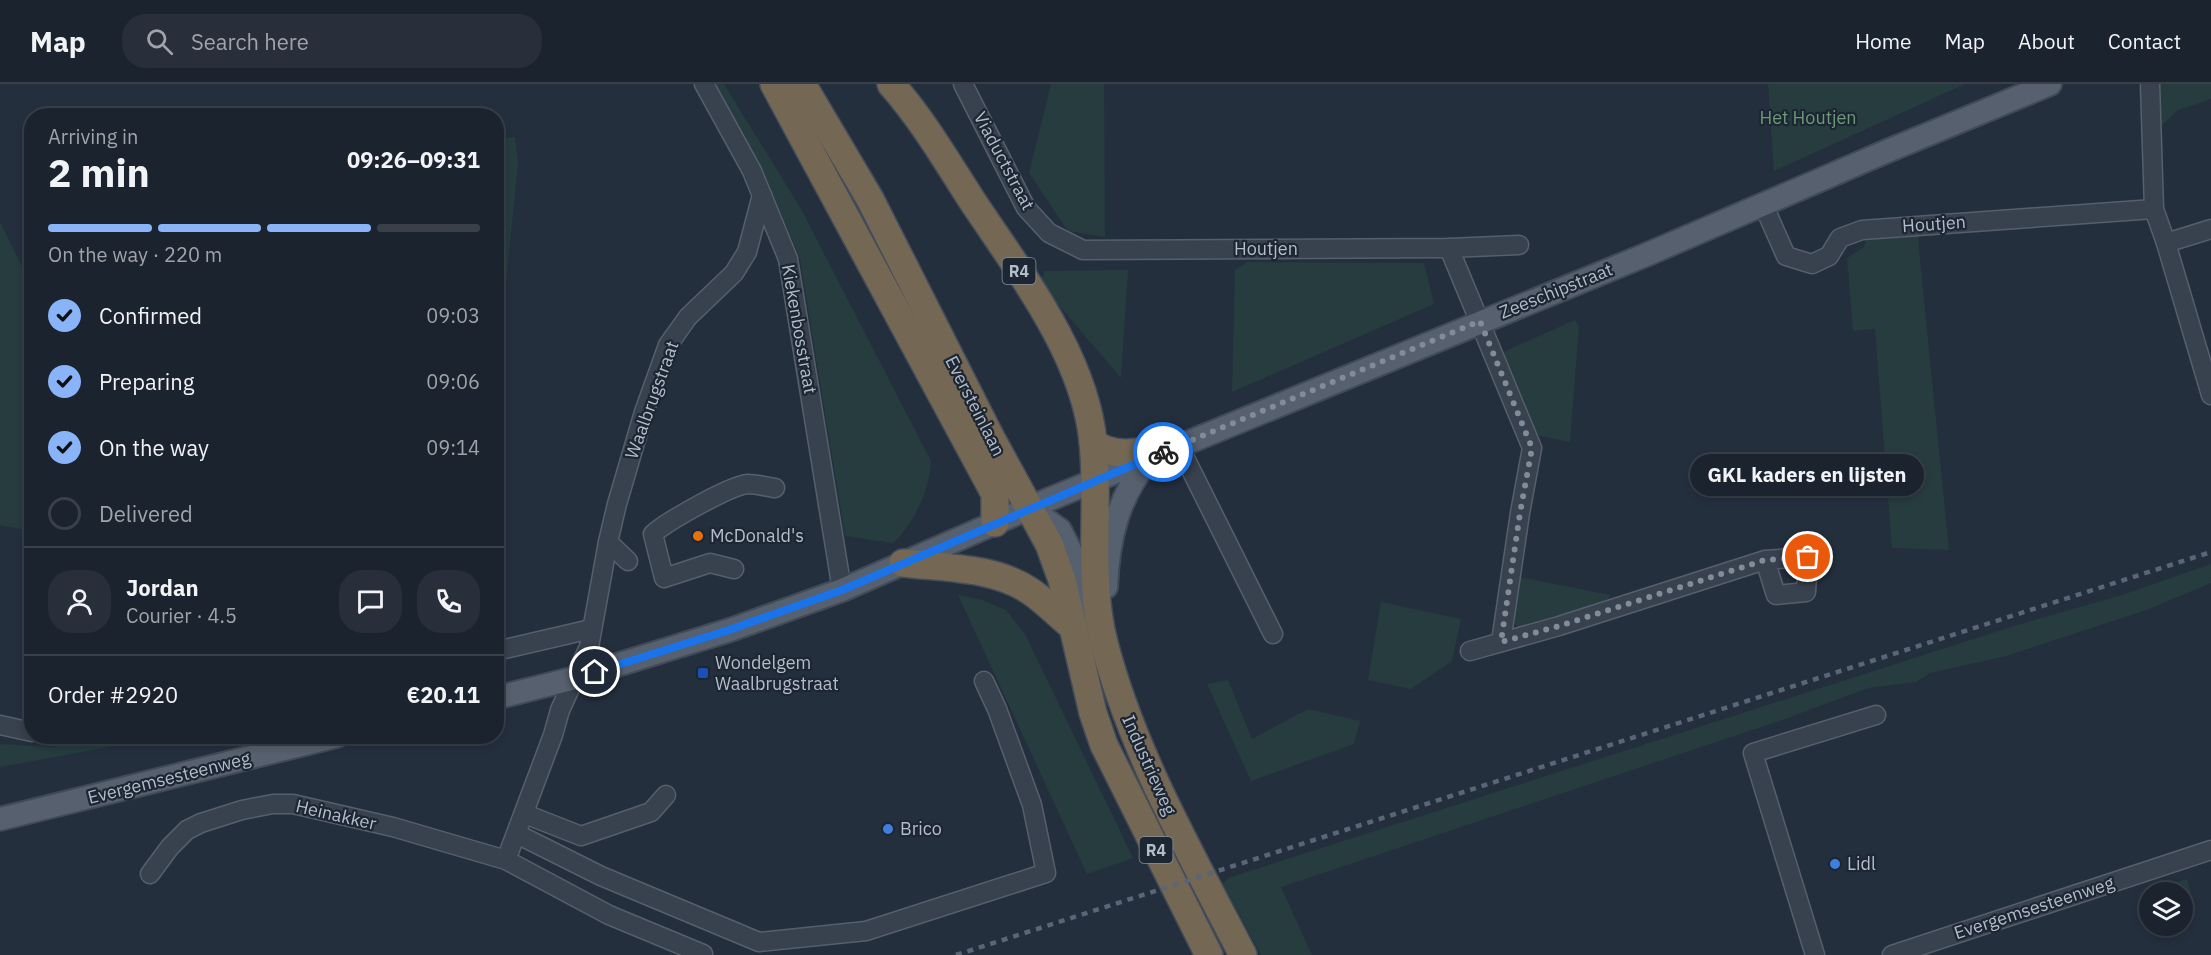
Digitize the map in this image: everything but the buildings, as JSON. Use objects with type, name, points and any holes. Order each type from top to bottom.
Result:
[{"type":"highway","points":[[774,84],[995,494],[995,524]]},
{"type":"highway","name":"Eversteinlaan","points":[[802,84],[870,199],[991,438],[1050,544],[1059,571],[1093,713],[1104,745]]},
{"type":"highway","name":"R4","points":[[891,84],[922,125],[1035,296],[1068,355],[1089,414],[1093,442],[1095,600],[1104,642]]},
{"type":"highway","points":[[1093,442],[1101,449],[1110,452],[1179,446]]},
{"type":"highway","points":[[903,563],[976,571],[1000,578],[1028,590],[1073,627]]},
{"type":"highway","name":"Industrieweg","points":[[1104,642],[1139,748],[1243,955]]},
{"type":"highway","name":"Industrieweg","points":[[1104,745],[1209,955]]},
{"type":"main road","name":"Zeeschipstraat","points":[[995,524],[1480,321],[1648,254],[2050,84]]},
{"type":"main road","points":[[1104,642],[1107,567],[1117,514],[1134,478],[1150,458]]},
{"type":"main road","points":[[1030,508],[1060,531],[1071,552],[1082,592],[1104,642]]},
{"type":"main road","points":[[504,696],[575,678],[729,630],[842,590],[995,524]]},
{"type":"main road","name":"Evergemsesteenweg","points":[[0,819],[305,744]]},
{"type":"street","name":"Kiekenbosstraat","points":[[704,84],[752,171],[788,259],[842,590]]},
{"type":"street","name":"Viaductstraat","points":[[963,84],[1026,208],[1049,233],[1083,250]]},
{"type":"street","points":[[2150,84],[2154,209],[2211,395]]},
{"type":"street","name":"Waalbrugstraat","points":[[575,678],[589,647],[608,542],[644,412],[669,345],[688,317],[734,273],[747,252],[762,195]]},
{"type":"street","name":"Houtjen","points":[[1763,204],[1786,256],[1812,264],[1829,256],[1840,238],[1863,230],[2154,209]]},
{"type":"street","points":[[2166,243],[2211,229]]},
{"type":"street","name":"Houtjen","points":[[1083,250],[1449,248],[1519,245]]},
{"type":"street","points":[[1449,248],[1532,448],[1501,642]]},
{"type":"street","points":[[1179,446],[1273,634]]},
{"type":"street","points":[[734,569],[710,563],[664,578],[653,534],[663,525],[707,501],[746,484],[776,488]]},
{"type":"street","points":[[608,542],[628,561]]},
{"type":"street","points":[[1470,651],[1559,626],[1765,560]]},
{"type":"street","points":[[504,649],[591,629]]},
{"type":"street","points":[[506,860],[518,834],[554,735],[560,710],[575,678]]},
{"type":"street","points":[[518,834],[601,876],[759,942],[866,931],[1046,873],[1032,805],[997,709],[984,681]]},
{"type":"street","points":[[1815,955],[1753,753],[1876,715]]},
{"type":"street","points":[[0,725],[24,730]]},
{"type":"street","points":[[525,814],[580,836],[651,812],[666,795]]},
{"type":"street","name":"Heinakker","points":[[150,874],[170,847],[187,830],[201,823],[242,810],[273,804],[293,804],[381,825],[506,860],[609,915],[703,954]]},
{"type":"street","name":"Evergemsesteenweg","points":[[1892,955],[2211,850]]},
{"type":"green space","points":[[713,84],[724,84],[800,207],[931,461],[928,483],[914,516],[893,543],[845,536],[800,259],[763,170]]},
{"type":"green space","points":[[1051,84],[1104,84],[1105,237],[1068,231],[1029,173]]},
{"type":"green space","name":"Het Houtjen","points":[[1768,84],[1965,84],[1774,171]]},
{"type":"green space","points":[[2158,84],[2211,84],[2211,99],[2178,110],[2160,127]]},
{"type":"green space","points":[[515,137],[518,163],[504,303],[504,139]]},
{"type":"green space","points":[[0,222],[24,269],[24,530],[0,525]]},
{"type":"green space","points":[[1918,234],[1949,550],[1892,548],[1875,329],[1853,331],[1847,258],[1864,247],[1866,240]]},
{"type":"green space","points":[[1247,262],[1424,263],[1434,304],[1232,392],[1235,270]]},
{"type":"green space","points":[[1128,270],[1121,378],[1040,283],[1045,271]]},
{"type":"green space","points":[[1575,320],[1579,326],[1570,442],[1536,435],[1503,352]]},
{"type":"green space","points":[[2211,564],[2211,583],[2149,609],[2006,656],[1930,673],[1916,682],[1868,688],[1785,719],[1281,887],[1312,955],[1261,955],[1223,884],[1228,878],[2014,626],[2122,595]]},
{"type":"green space","points":[[1519,577],[1610,595],[1608,601],[1517,629],[1511,606]]},
{"type":"green space","points":[[958,595],[982,600],[1006,610],[1025,634],[1133,858],[1087,874]]},
{"type":"green space","points":[[1381,602],[1461,619],[1452,661],[1411,689],[1368,680]]},
{"type":"green space","points":[[1228,680],[1252,739],[1308,709],[1360,721],[1354,744],[1251,781],[1207,684]]},
{"type":"green space","points":[[0,744],[53,747],[68,744],[126,744],[0,767]]},
{"type":"railway","points":[[956,955],[2211,552]]},
{"type":"way so far","points":[[1163,452],[1480,321],[1532,448],[1501,642],[1559,626],[1765,560],[1808,557]]},
{"type":"place","name":"McDonald's","points":[[698,536]]},
{"type":"place","name":"GKL kaders en lijsten","points":[[1808,557]]},
{"type":"place","name":"Wondelgem Waalbrugstraat","points":[[703,673]]},
{"type":"place","name":"Brico","points":[[888,829]]},
{"type":"place","name":"Lidl","points":[[1835,864]]},
{"type":"route","points":[[595,672],[729,630],[842,590],[1163,452]]}]
